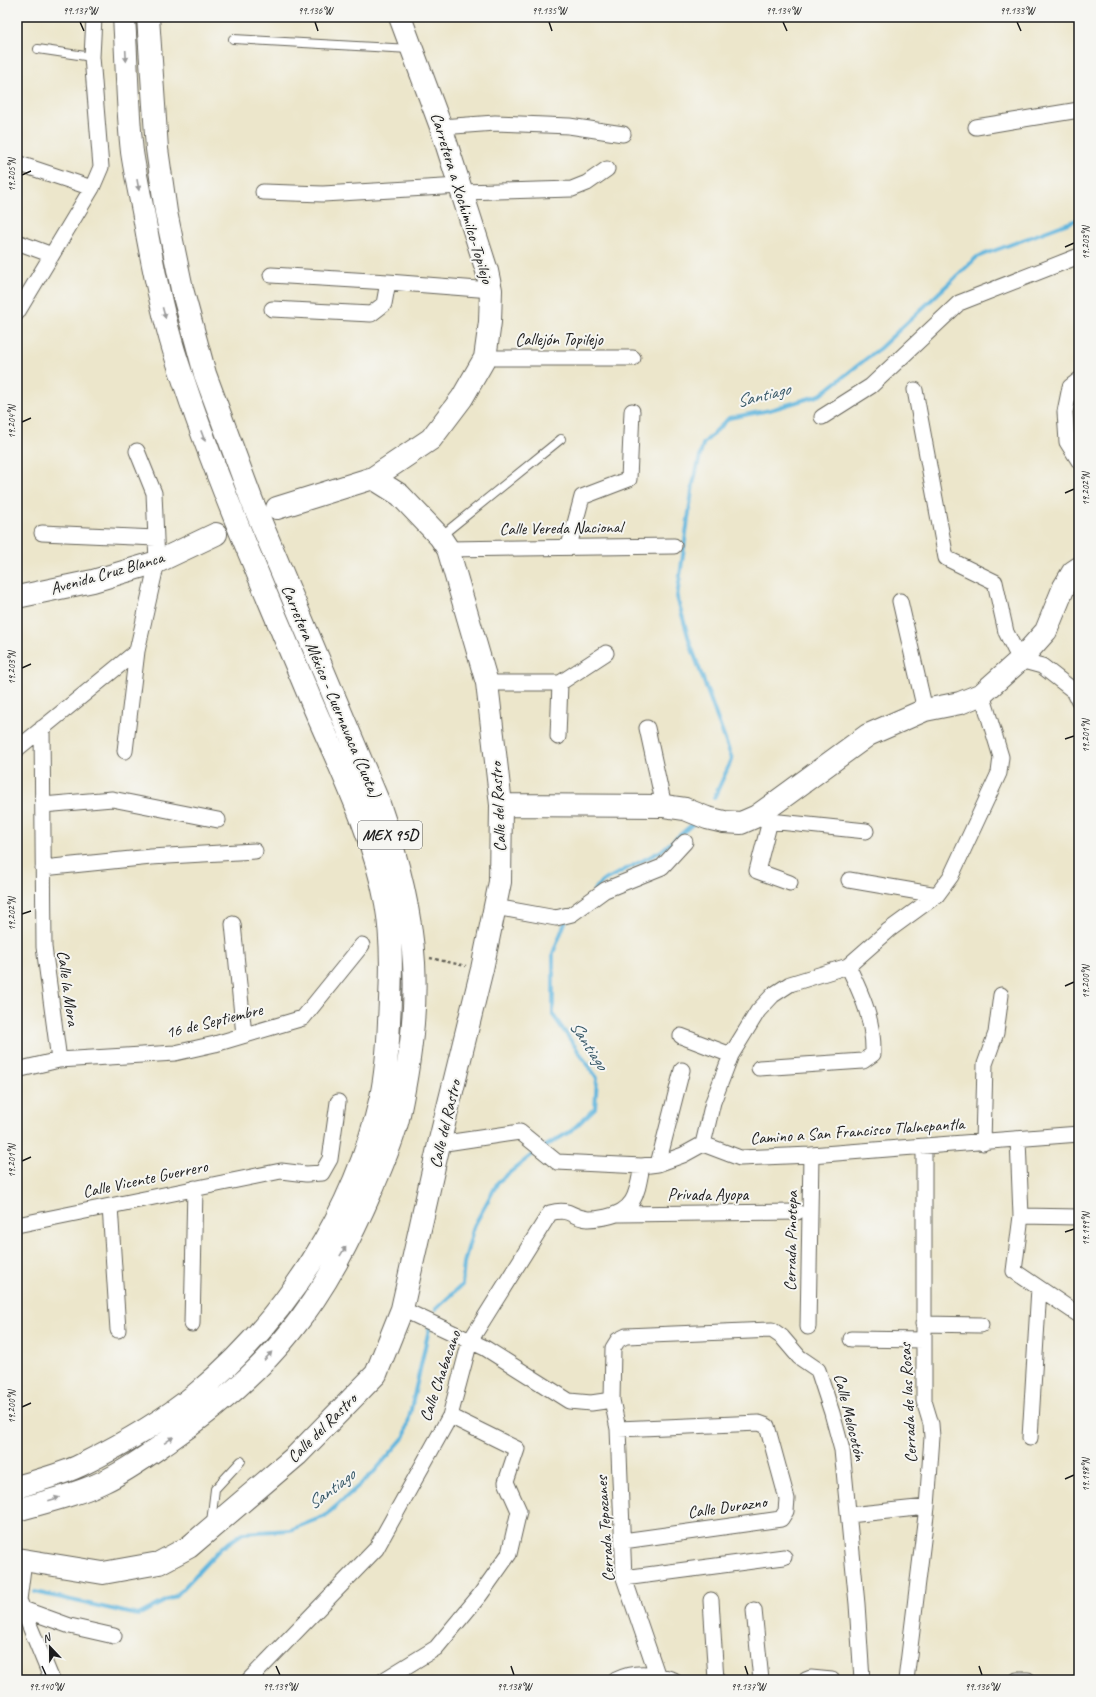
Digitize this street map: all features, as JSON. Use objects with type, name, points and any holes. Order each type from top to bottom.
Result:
[{"type":"main road","name":"Carretera México - Cuernavaca (Cuota)","points":[[17,1487],[77,1467],[152,1426],[196,1394],[266,1326],[317,1255],[336,1219],[366,1149],[381,1096],[388,1041],[392,970],[390,934],[386,903],[377,865],[363,824],[264,589],[202,433],[173,348],[154,278],[132,152],[124,17]]},
{"type":"main road","name":"Carretera México - Cuernavaca (Cuota)","points":[[17,1510],[103,1482],[144,1458],[192,1424],[225,1398],[257,1368],[291,1332],[317,1295],[351,1238],[385,1158],[398,1121],[411,1037],[414,965],[410,922],[392,842],[378,801],[252,501],[205,374],[182,289],[166,212],[157,149],[148,17]]},
{"type":"main road","name":"Carretera a Xochimilco-Topilejo","points":[[278,508],[372,478],[431,439],[462,398],[485,358],[490,322],[491,290],[487,271],[441,127],[400,17]]},
{"type":"main road","name":"Calle del Rastro","points":[[20,1559],[104,1573],[159,1563],[190,1547],[297,1455],[376,1374],[402,1309],[439,1144],[482,969],[500,882],[501,805],[487,683],[444,543],[400,495],[372,478]]},
{"type":"main road","name":"Avenida Cruz Blanca","points":[[17,597],[93,581],[157,562],[216,534]]},
{"type":"main road","points":[[501,805],[664,806],[685,809],[707,818],[724,822],[741,823],[764,819],[868,735],[925,710],[960,703],[982,694],[1020,660],[1046,631],[1064,587],[1073,572],[1079,568]]},
{"type":"street","points":[[17,313],[92,188],[101,167],[92,57],[94,17]]},
{"type":"street","points":[[976,127],[1079,110]]},
{"type":"street","points":[[441,127],[495,123],[569,126],[622,134]]},
{"type":"street","points":[[17,163],[92,188]]},
{"type":"street","points":[[263,192],[323,194],[461,189],[572,188],[587,183],[606,169]]},
{"type":"street","points":[[17,242],[52,255]]},
{"type":"street","points":[[822,417],[871,386],[959,303],[1079,256]]},
{"type":"street","points":[[271,275],[491,290]]},
{"type":"street","points":[[272,309],[371,314],[384,304],[388,282]]},
{"type":"street","name":"Callejón Topilejo","points":[[485,358],[633,358]]},
{"type":"street","points":[[1079,380],[1070,386],[1065,412],[1067,442],[1079,461]]},
{"type":"street","points":[[915,390],[946,558],[995,582],[1006,632],[1020,660],[1042,666],[1074,691],[1079,701]]},
{"type":"street","points":[[569,546],[582,498],[629,479],[632,411]]},
{"type":"street","points":[[125,751],[137,651],[157,562],[154,493],[137,451]]},
{"type":"street","points":[[42,533],[156,538]]},
{"type":"street","name":"Calle Vereda Nacional","points":[[444,543],[569,546],[674,546]]},
{"type":"street","points":[[900,601],[925,710]]},
{"type":"street","points":[[17,749],[137,651]]},
{"type":"street","points":[[487,683],[560,683],[606,653]]},
{"type":"street","points":[[558,737],[560,683]]},
{"type":"street","points":[[439,1144],[520,1132],[557,1162],[642,1166],[658,1164],[683,1155],[703,1144],[713,1102],[731,1055],[758,1011],[773,995],[790,984],[848,966],[889,930],[937,895],[951,876],[999,774],[1001,757],[982,694]]},
{"type":"street","name":"Calle la Mora","points":[[42,728],[44,947],[59,1060]]},
{"type":"street","points":[[647,728],[664,806]]},
{"type":"street","points":[[43,805],[112,799],[218,820]]},
{"type":"street","points":[[790,883],[757,870],[764,819],[866,831]]},
{"type":"street","points":[[495,907],[556,918],[572,914],[605,890],[662,867],[685,842]]},
{"type":"street","points":[[43,868],[151,857],[255,851]]},
{"type":"street","points":[[849,880],[937,895]]},
{"type":"street","points":[[233,924],[244,1035]]},
{"type":"street","name":"16 de Septiembre","points":[[17,1070],[59,1060],[175,1053],[303,1018],[362,945]]},
{"type":"street","points":[[759,1068],[863,1061],[873,1054],[873,1044],[866,1004],[848,966]]},
{"type":"street","points":[[983,1142],[985,1064],[996,1033],[1001,995]]},
{"type":"street","points":[[681,1036],[731,1055]]},
{"type":"street","points":[[658,1164],[682,1070]]},
{"type":"street","name":"Calle Vicente Guerrero","points":[[17,1225],[281,1171],[306,1174],[322,1173],[330,1159],[338,1102]]},
{"type":"street","name":"Camino a San Francisco Tlalnepantla","points":[[703,1144],[740,1158],[811,1155],[1079,1134]]},
{"type":"street","points":[[1018,1139],[1021,1216],[1014,1271],[1079,1315]]},
{"type":"street","name":"Cerrada de las Rosas","points":[[906,1680],[927,1507],[932,1438],[931,1424],[924,1401],[924,1147]]},
{"type":"street","name":"Cerrada Pinotepa","points":[[808,1326],[811,1155]]},
{"type":"street","points":[[619,1214],[630,1205],[636,1195],[642,1166]]},
{"type":"street","points":[[192,1324],[196,1188]]},
{"type":"street","points":[[110,1206],[118,1330]]},
{"type":"street","name":"Calle Chabacano","points":[[249,1680],[376,1549],[450,1416],[470,1341],[550,1213],[561,1210],[587,1219],[619,1214]]},
{"type":"street","name":"Privada Ayopa","points":[[619,1214],[797,1212]]},
{"type":"street","points":[[1021,1216],[1079,1217]]},
{"type":"street","points":[[1030,1438],[1038,1288]]},
{"type":"street","points":[[402,1309],[485,1348],[569,1401],[591,1404],[612,1400]]},
{"type":"street","points":[[923,1324],[981,1325]]},
{"type":"street","name":"Calle Melocotón","points":[[612,1400],[613,1348],[618,1340],[626,1336],[772,1330],[782,1337],[799,1357],[818,1370],[842,1450],[849,1515],[862,1680]]},
{"type":"street","points":[[851,1339],[924,1340]]},
{"type":"street","name":"Cerrada Tepozanes","points":[[612,1400],[618,1429],[624,1578],[657,1674]]},
{"type":"street","points":[[384,1680],[436,1648],[480,1595],[508,1554],[519,1511],[506,1482],[517,1449],[450,1416]]},
{"type":"street","name":"Calle Durazno","points":[[618,1429],[759,1423],[767,1426],[787,1499],[786,1511],[781,1519],[623,1541]]},
{"type":"street","points":[[849,1515],[927,1507]]},
{"type":"street","points":[[624,1578],[784,1557]]},
{"type":"street","points":[[20,1559],[20,1603],[52,1680]]},
{"type":"street","points":[[711,1600],[716,1680]]},
{"type":"street","points":[[20,1603],[70,1626],[114,1636]]},
{"type":"street","points":[[754,1610],[761,1680]]},
{"type":"street","points":[[616,1680],[641,1673],[657,1674],[674,1680]]},
{"type":"street","points":[[806,1680],[811,1678],[832,1680]]},
{"type":"street","points":[[1017,1680],[1028,1680]]},
{"type":"lane","points":[[233,38],[413,49]]},
{"type":"lane","points":[[38,49],[92,57]]},
{"type":"lane","points":[[444,543],[561,439]]},
{"type":"lane","points":[[210,1529],[215,1489],[241,1461]]},
{"type":"path","points":[[428,957],[482,969]]},
{"type":"waterway","name":"Santiago","points":[[714,798],[732,759],[690,643],[677,597],[693,484],[703,444],[729,418],[770,410],[820,395],[880,348],[977,257],[1079,219]]},
{"type":"waterway","name":"Santiago","points":[[594,890],[603,881],[661,851],[694,823]]},
{"type":"waterway","name":"Santiago","points":[[544,1147],[571,1131],[595,1108],[597,1078],[553,1015],[553,953],[566,920]]},
{"type":"waterway","name":"Santiago","points":[[436,1309],[462,1285],[464,1263],[474,1226],[498,1182],[538,1150]]},
{"type":"waterway","name":"Santiago","points":[[35,1592],[138,1615],[177,1595],[221,1548],[243,1533],[290,1530],[325,1516],[373,1473],[405,1436],[429,1329]]}]
